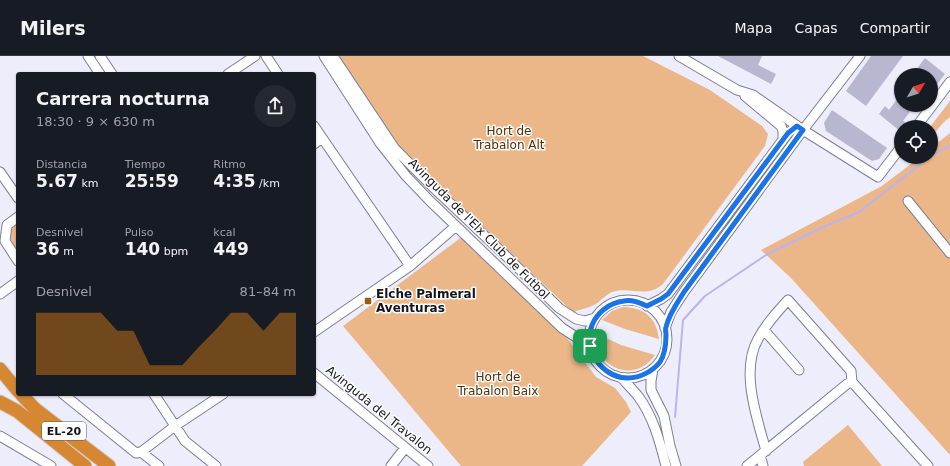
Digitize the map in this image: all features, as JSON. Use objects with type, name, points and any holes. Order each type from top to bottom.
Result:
[{"type":"highway","points":[[0,368],[16,388]]},
{"type":"highway","name":"EL-20","points":[[23,396],[35,409],[109,466]]},
{"type":"highway","name":"EL-20","points":[[0,402],[17,411],[85,466]]},
{"type":"street","points":[[88,56],[99,72]]},
{"type":"street","points":[[100,56],[111,72]]},
{"type":"street","points":[[231,72],[255,56]]},
{"type":"street","points":[[266,56],[277,72]]},
{"type":"street","name":"Avinguda de l'Elx Club de Futbol","points":[[324,56],[380,143],[406,176],[562,328],[590,346]]},
{"type":"street","name":"Avinguda de l'Elx Club de Futbol","points":[[333,56],[395,149],[430,184],[559,308],[576,320],[585,321],[596,318]]},
{"type":"street","points":[[679,56],[737,90],[781,126],[783,131],[783,139]]},
{"type":"street","points":[[665,328],[671,312],[684,292],[800,128],[860,56]]},
{"type":"street","points":[[921,120],[950,82]]},
{"type":"street","points":[[737,90],[753,95],[800,128],[878,177],[894,156]]},
{"type":"street","points":[[647,306],[668,294],[783,139],[788,133],[800,128]]},
{"type":"street","points":[[316,129],[410,266]]},
{"type":"street","points":[[316,142],[322,138]]},
{"type":"street","points":[[0,172],[16,195]]},
{"type":"street","points":[[908,201],[950,253]]},
{"type":"street","points":[[16,218],[7,225],[5,242],[16,258]]},
{"type":"street","points":[[316,331],[410,266],[456,226]]},
{"type":"street","points":[[0,294],[16,282]]},
{"type":"street","points":[[622,378],[639,376],[653,369],[660,361],[666,347],[665,328],[662,321],[652,309],[638,302],[625,300],[612,304],[600,312],[589,334],[590,346],[594,358],[605,371],[622,378],[638,396],[646,408],[659,440],[666,466]]},
{"type":"street","points":[[747,466],[763,453],[850,383],[851,371],[788,300],[772,317],[757,340],[750,364],[750,392],[763,453],[763,466]]},
{"type":"street","points":[[764,330],[799,370]]},
{"type":"street","points":[[653,369],[651,390],[664,416],[676,466]]},
{"type":"street","name":"Avinguda del Travalon","points":[[316,375],[428,466]]},
{"type":"street","points":[[850,383],[928,466]]},
{"type":"street","points":[[65,396],[136,453],[141,452],[175,426],[220,396]]},
{"type":"street","points":[[155,396],[185,441],[216,466]]},
{"type":"street","points":[[0,436],[51,466]]},
{"type":"street","points":[[391,466],[405,448]]},
{"type":"street","points":[[141,452],[159,466]]},
{"type":"green space","name":"Hort de Trabalon Alt","points":[[338,56],[643,56],[710,90],[762,126],[768,134],[765,146],[663,284],[651,291],[644,292],[626,290],[612,292],[594,305],[574,313],[397,146]]},
{"type":"green space","points":[[950,101],[950,117],[938,129],[938,120],[935,120]]},
{"type":"green space","points":[[950,133],[950,455],[791,278],[761,250],[882,186],[911,164],[938,164],[938,142]]},
{"type":"green space","points":[[16,222],[16,248],[10,235],[11,228]]},
{"type":"green space","name":"Hort de Trabalon Baix","points":[[463,236],[567,338],[596,377],[615,388],[626,402],[631,412],[582,466],[461,466],[343,326]]},
{"type":"green space","points":[[623,307],[637,309],[648,315],[655,325],[659,339],[625,329],[602,320],[612,311]]},
{"type":"green space","points":[[595,333],[621,345],[655,355],[646,364],[637,369],[627,370],[617,368],[608,363],[601,355],[597,345]]},
{"type":"green space","points":[[848,425],[882,466],[804,466],[803,462]]},
{"type":"building","points":[[718,56],[762,56],[758,65],[776,74],[771,84]]},
{"type":"building","points":[[871,56],[903,56],[866,106],[846,91]]},
{"type":"building","points":[[925,58],[938,68],[917,68]]},
{"type":"building","points":[[938,68],[945,74],[938,83]]},
{"type":"building","points":[[894,103],[894,112],[910,112],[904,120],[894,120],[894,126],[879,114],[885,106],[889,110]]},
{"type":"building","points":[[832,110],[887,148],[879,159],[872,161],[826,131],[824,123]]},
{"type":"waterway","points":[[938,152],[950,145]]},
{"type":"waterway","points":[[675,417],[683,320],[705,296],[766,255],[823,227],[859,212],[921,164]]},
{"type":"place","name":"Elche Palmeral Aventuras","points":[[368,301]]},
{"type":"route","points":[[797,126],[803,130],[684,292],[671,312],[665,328],[666,347],[660,361],[653,369],[650,372],[631,378],[618,377],[605,371],[594,358],[590,346],[589,334],[596,318],[600,312],[612,304],[625,300],[638,302],[647,306],[668,294],[788,133],[797,126]]}]
